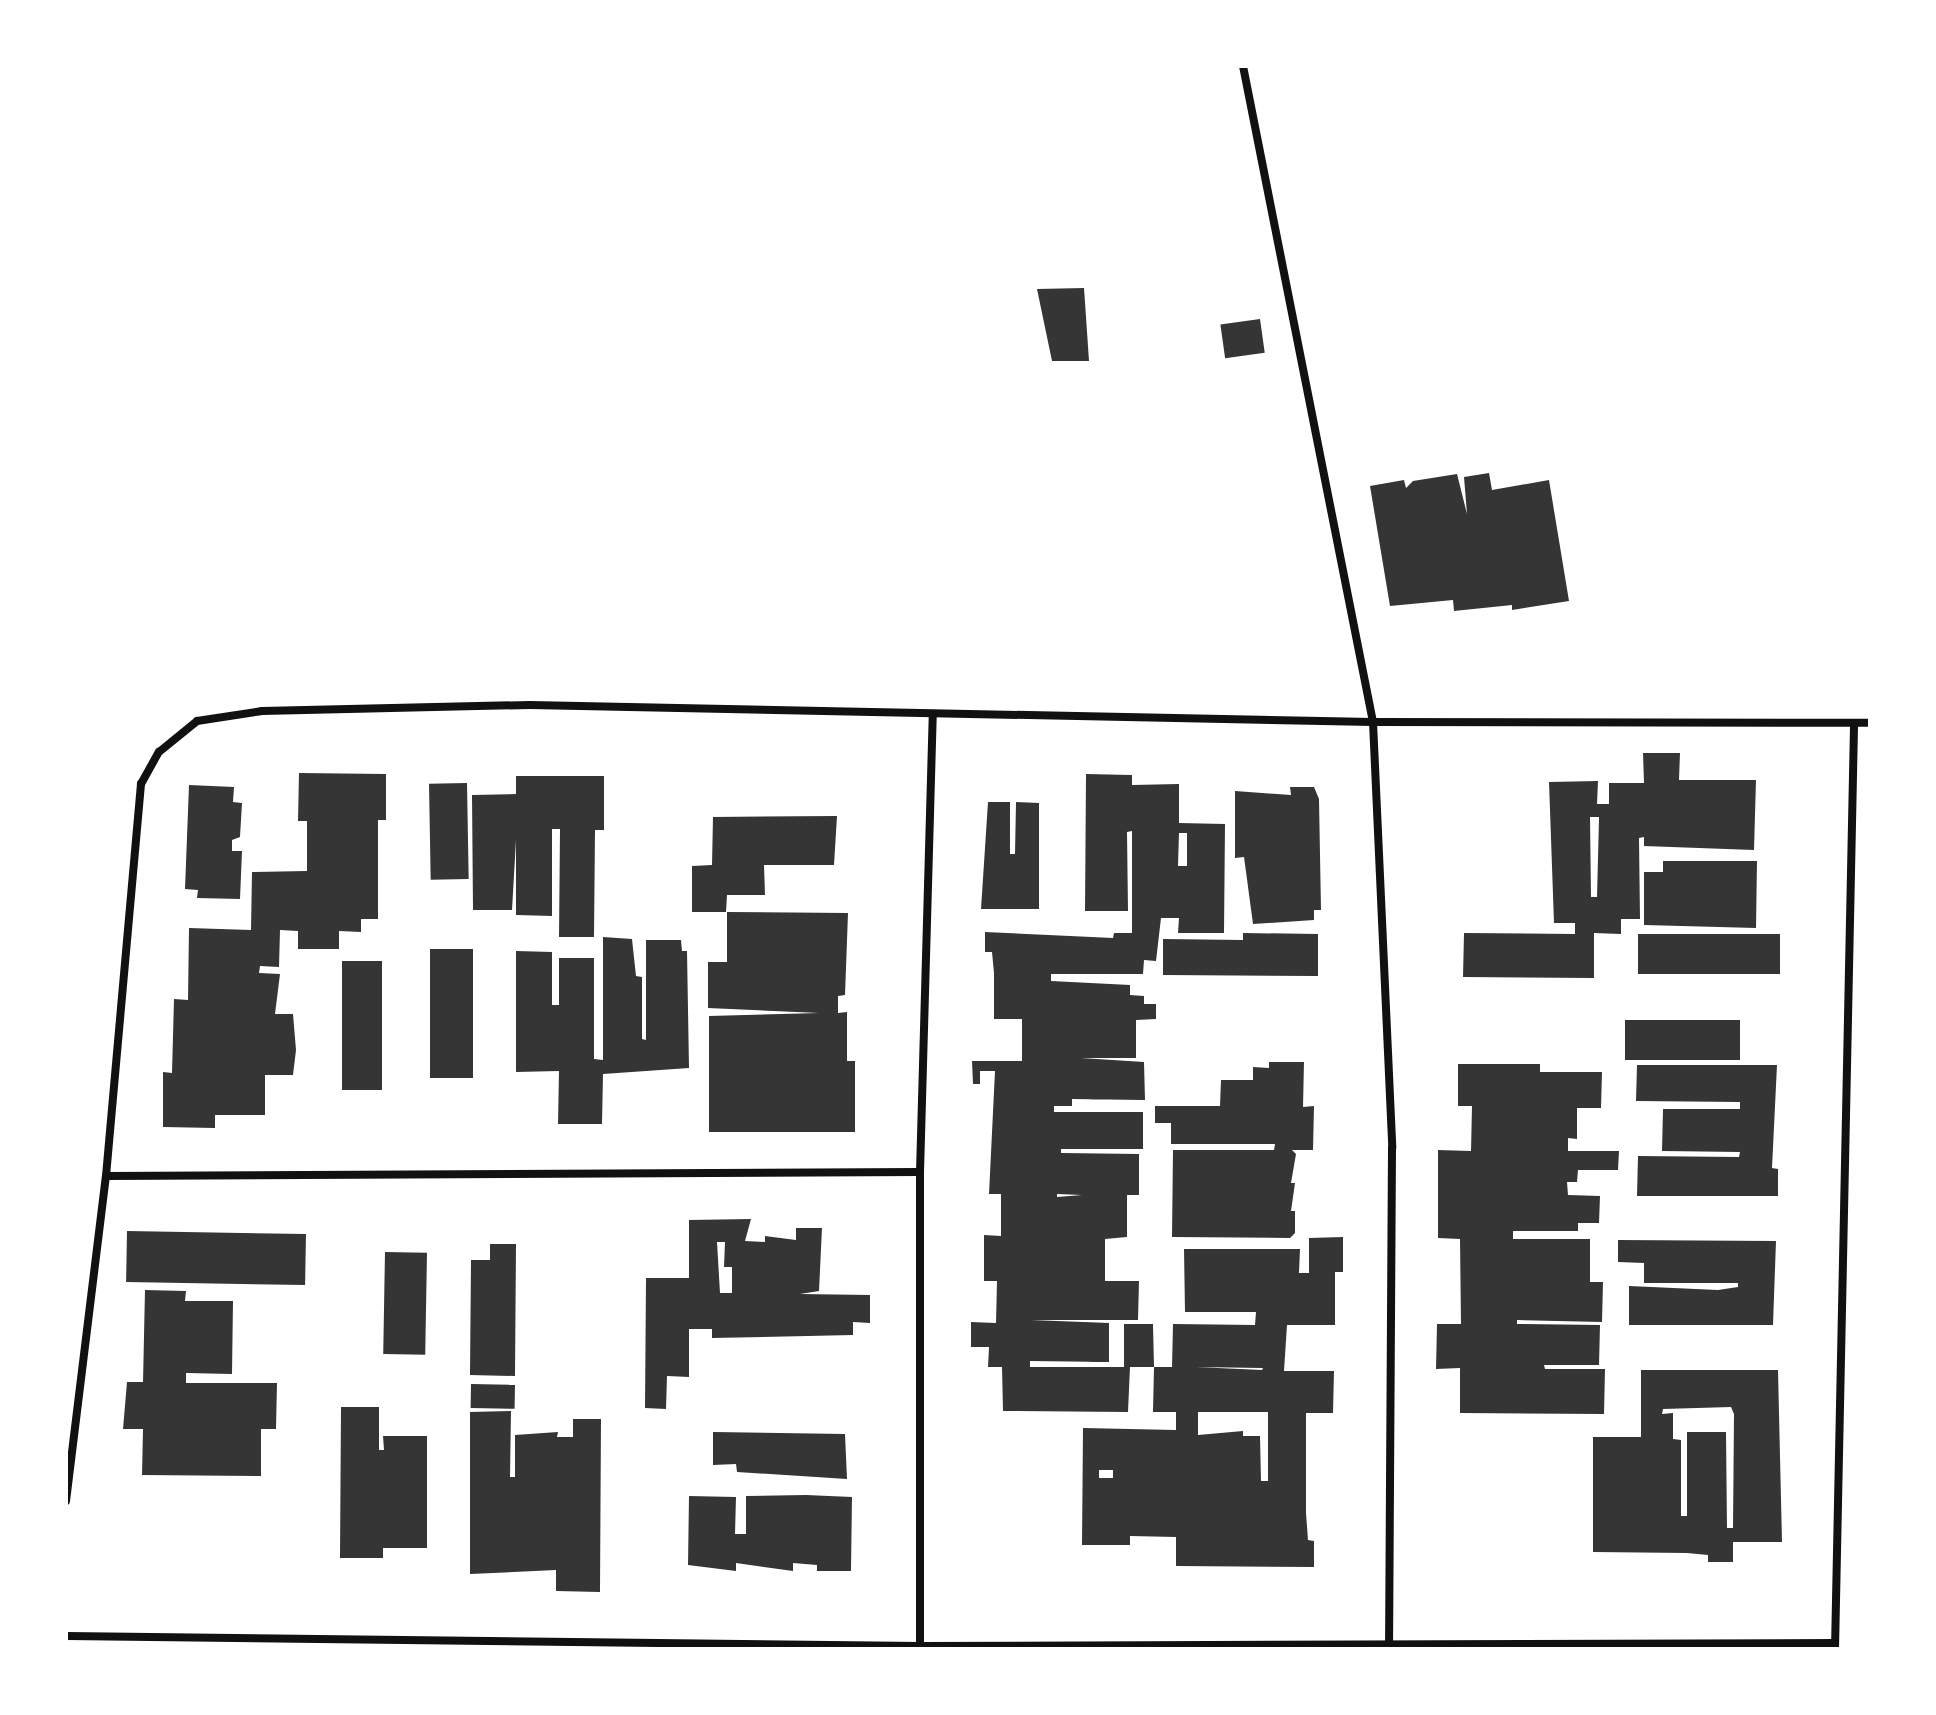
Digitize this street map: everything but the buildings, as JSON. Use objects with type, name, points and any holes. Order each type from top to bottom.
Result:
[{"type":"street","points":[[1243,66],[1373,722],[1392,1148],[1389,1647]]},
{"type":"street","points":[[66,1501],[106,1176],[141,784],[159,752],[197,721],[262,711],[530,705],[1373,722],[1870,723]]},
{"type":"street","points":[[920,1648],[920,1172],[933,715]]},
{"type":"street","points":[[66,1636],[474,1638],[920,1648],[1835,1646],[1854,723]]},
{"type":"street","points":[[106,1176],[920,1172]]},
{"type":"street","points":[[473,1649],[474,1638]]}]
